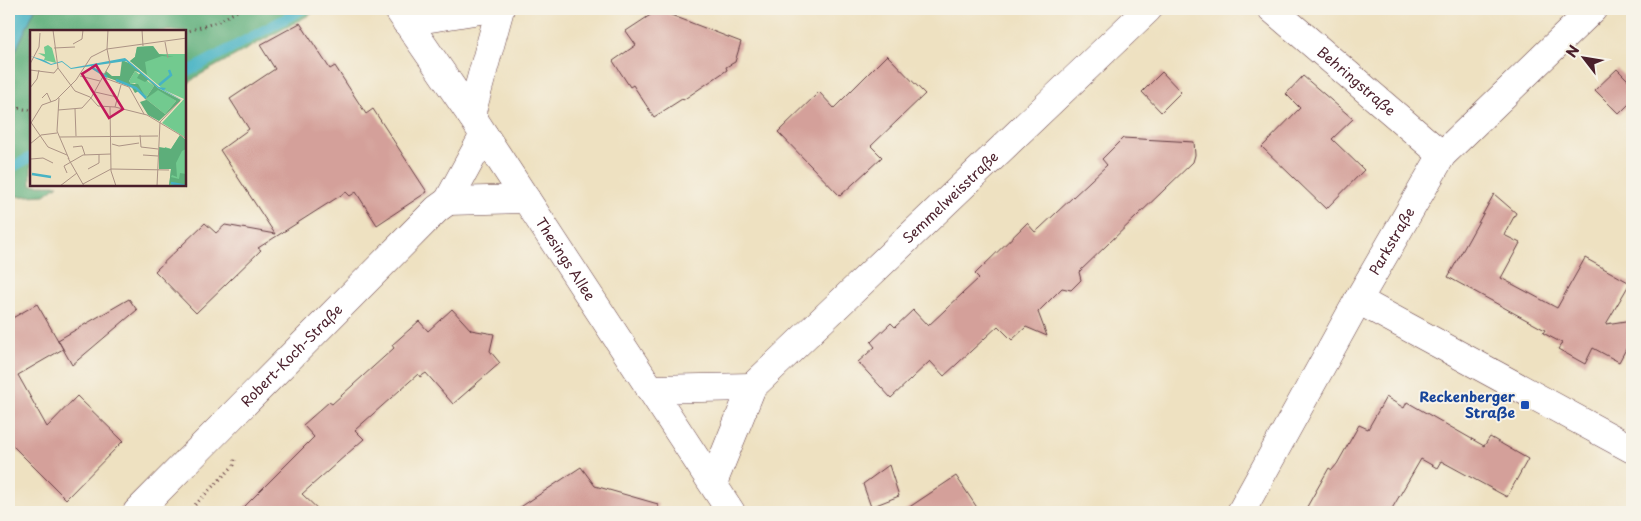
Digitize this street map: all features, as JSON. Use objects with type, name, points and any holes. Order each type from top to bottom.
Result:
[{"type":"street","points":[[402,15],[486,9]]},
{"type":"street","name":"Robert-Koch-Straße","points":[[137,512],[430,216],[448,201],[477,125],[500,9]]},
{"type":"street","name":"Semmelweisstraße","points":[[713,483],[752,387],[1148,9]]},
{"type":"street","name":"Behringstraße","points":[[1272,9],[1442,155]]},
{"type":"street","name":"Parkstraße","points":[[1240,512],[1358,300],[1442,155],[1593,9]]},
{"type":"street","name":"Thesings Allee","points":[[402,15],[526,199],[731,512]]},
{"type":"street","points":[[448,201],[526,199]]},
{"type":"street","points":[[1358,300],[1632,450]]},
{"type":"street","points":[[650,389],[752,387]]},
{"type":"path","points":[[186,32],[218,22],[241,9]]},
{"type":"path","points":[[9,107],[30,110]]},
{"type":"green space","points":[[35,9],[320,9],[196,77],[186,85],[186,30],[30,30],[30,186],[57,186],[45,195],[9,197],[9,65]]},
{"type":"water","points":[[9,9],[35,9],[9,65]]},
{"type":"building","points":[[658,10],[741,42],[735,62],[726,67],[727,70],[654,117],[633,85],[630,87],[613,61],[636,45],[626,31]]},
{"type":"building","points":[[300,23],[330,69],[335,66],[366,114],[373,109],[427,192],[377,225],[356,192],[350,196],[346,192],[258,248],[261,250],[196,313],[155,271],[205,223],[216,233],[225,225],[275,234],[220,150],[249,129],[230,99],[275,69],[260,45]]},
{"type":"building","points":[[887,55],[925,94],[871,146],[882,157],[840,196],[778,132],[819,92],[834,108]]},
{"type":"building","points":[[1617,69],[1632,84],[1632,101],[1619,114],[1595,90]]},
{"type":"building","points":[[1162,72],[1181,92],[1161,112],[1142,92]]},
{"type":"building","points":[[1303,76],[1353,119],[1332,139],[1364,170],[1326,209],[1262,147],[1300,108],[1286,94]]},
{"type":"building","points":[[1123,138],[1194,142],[1195,155],[1193,162],[1079,272],[1081,280],[1071,290],[1062,288],[1038,312],[1047,336],[1026,327],[1012,340],[998,326],[944,376],[930,361],[891,398],[858,362],[875,347],[871,342],[891,323],[895,327],[913,310],[928,326],[979,278],[975,274],[1027,223],[1035,232],[1107,165],[1102,159]]},
{"type":"building","points":[[1494,194],[1516,213],[1504,235],[1520,243],[1501,278],[1557,308],[1585,258],[1630,283],[1606,324],[1632,320],[1632,338],[1619,362],[1593,348],[1585,364],[1558,349],[1562,343],[1543,333],[1545,330],[1448,277]]},
{"type":"building","points":[[129,299],[137,310],[72,365],[58,340]]},
{"type":"building","points":[[37,304],[63,349],[18,375],[47,427],[77,396],[123,441],[66,499],[9,442],[9,320]]},
{"type":"building","points":[[452,309],[471,330],[494,334],[490,351],[500,363],[453,404],[426,373],[420,377],[418,374],[355,430],[364,439],[302,494],[321,512],[239,512],[314,437],[303,425],[329,402],[332,404],[394,348],[392,345],[419,321],[428,331]]},
{"type":"building","points":[[1386,397],[1404,408],[1407,402],[1484,446],[1490,437],[1528,459],[1507,497],[1441,461],[1437,468],[1421,459],[1390,512],[1304,512],[1329,468],[1332,470],[1337,464],[1359,425],[1368,429]]},
{"type":"building","points":[[889,465],[899,496],[871,507],[863,484]]},
{"type":"building","points":[[581,467],[595,486],[658,504],[657,512],[513,512]]},
{"type":"building","points":[[956,476],[980,512],[902,512]]},
{"type":"waterway","points":[[186,72],[303,9]]},
{"type":"waterway","points":[[9,169],[30,158]]},
{"type":"place","name":"Reckenberger Straße","points":[[1525,405]]}]
